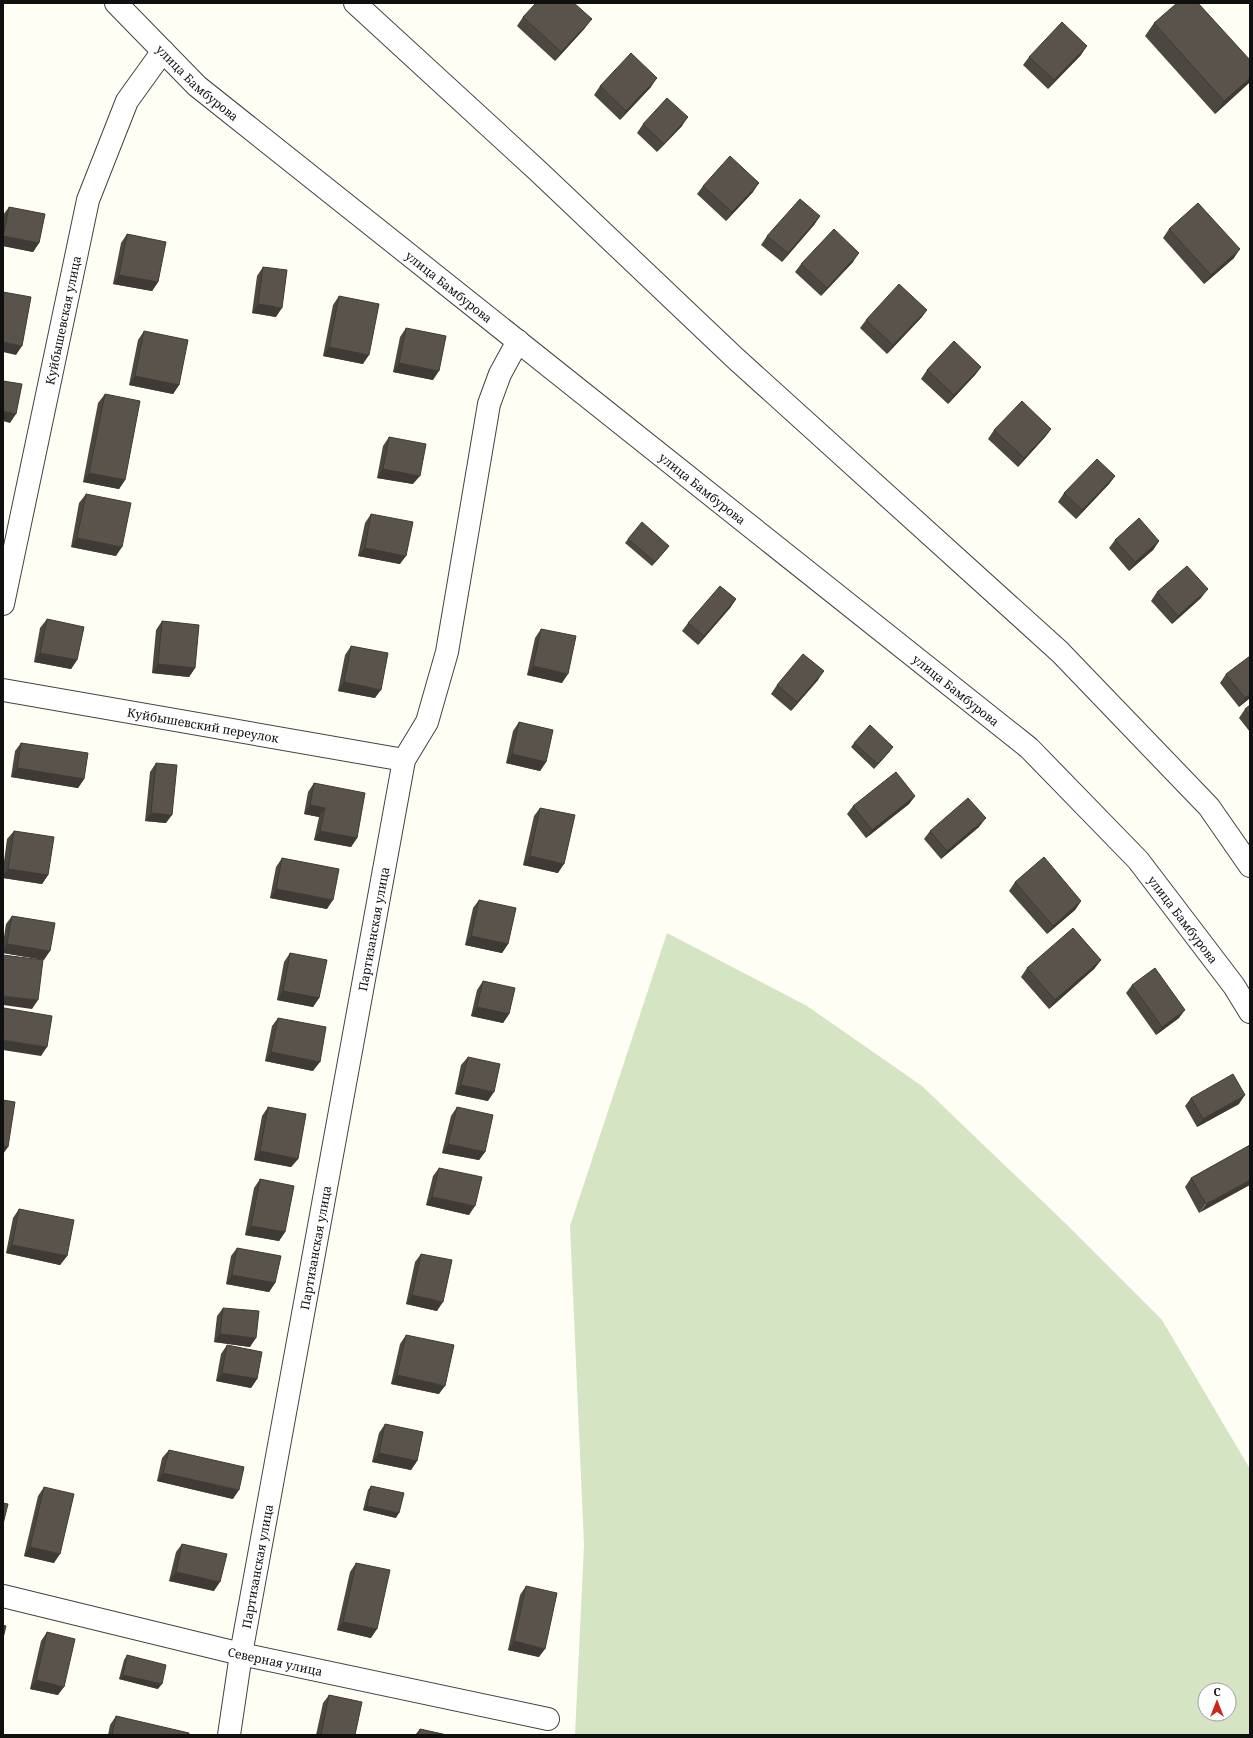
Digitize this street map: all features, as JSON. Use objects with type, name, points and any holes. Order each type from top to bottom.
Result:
[{"type":"street","name":"улица Бамбурова","points":[[116,3],[197,86],[1029,748],[1138,860],[1234,986],[1250,1012]]},
{"type":"street","points":[[355,3],[538,171],[735,358],[1060,652],[1210,807],[1250,866]]},
{"type":"street","name":"Куйбышевская улица","points":[[3,604],[88,200],[127,101],[163,51]]},
{"type":"street","points":[[404,760],[427,722],[447,652],[489,404],[500,374],[518,341]]},
{"type":"street","name":"Куйбышевский переулок","points":[[3,690],[404,760]]},
{"type":"street","name":"Партизанская улица","points":[[229,1735],[241,1654],[404,760]]},
{"type":"street","name":"Северная улица","points":[[3,1596],[241,1654],[548,1719]]},
{"type":"green space","points":[[667,933],[807,1006],[922,1086],[1062,1220],[1162,1320],[1250,1469],[1250,1735],[575,1735],[584,1545],[570,1226]]},
{"type":"building","points":[[536,3],[574,3],[592,19],[561,52],[523,17]]},
{"type":"building","points":[[1177,3],[1198,3],[1250,60],[1250,78],[1224,101],[1154,23]]},
{"type":"building","points":[[1062,22],[1087,46],[1054,80],[1029,57]]},
{"type":"building","points":[[631,53],[657,78],[626,111],[600,86]]},
{"type":"building","points":[[667,98],[688,117],[664,144],[643,124]]},
{"type":"building","points":[[730,156],[759,183],[732,212],[703,186]]},
{"type":"building","points":[[800,199],[820,216],[788,253],[767,236]]},
{"type":"building","points":[[1198,203],[1240,249],[1211,275],[1169,229]]},
{"type":"building","points":[[9,207],[45,214],[39,243],[3,236]]},
{"type":"building","points":[[834,229],[859,253],[827,288],[801,264]]},
{"type":"building","points":[[127,234],[166,242],[158,282],[119,275]]},
{"type":"building","points":[[263,267],[287,270],[282,308],[258,304]]},
{"type":"building","points":[[899,284],[927,310],[893,345],[866,320]]},
{"type":"building","points":[[3,292],[31,297],[22,346],[3,342]]},
{"type":"building","points":[[339,296],[379,304],[369,355],[329,347]]},
{"type":"building","points":[[406,328],[446,336],[439,371],[399,363]]},
{"type":"building","points":[[144,331],[188,340],[179,385],[135,376]]},
{"type":"building","points":[[954,341],[981,367],[954,395],[927,370]]},
{"type":"building","points":[[3,381],[22,384],[16,414],[3,411]]},
{"type":"building","points":[[105,394],[140,401],[125,480],[89,473]]},
{"type":"building","points":[[1022,401],[1051,429],[1024,458],[994,430]]},
{"type":"building","points":[[389,437],[426,444],[420,476],[383,469]]},
{"type":"building","points":[[1097,459],[1115,476],[1082,510],[1064,493]]},
{"type":"building","points":[[86,494],[131,503],[122,547],[77,538]]},
{"type":"building","points":[[371,514],[413,522],[406,556],[365,548]]},
{"type":"building","points":[[1139,518],[1159,541],[1135,562],[1115,540]]},
{"type":"building","points":[[642,522],[669,546],[655,562],[628,539]]},
{"type":"building","points":[[1187,566],[1208,589],[1178,616],[1157,592]]},
{"type":"building","points":[[720,586],[736,599],[704,636],[688,623]]},
{"type":"building","points":[[47,619],[84,627],[77,660],[40,653]]},
{"type":"building","points":[[162,621],[199,625],[195,668],[158,664]]},
{"type":"building","points":[[541,629],[576,636],[568,674],[533,666]]},
{"type":"building","points":[[351,646],[388,653],[381,690],[344,682]]},
{"type":"building","points":[[803,654],[824,671],[797,702],[777,685]]},
{"type":"building","points":[[1250,656],[1250,694],[1245,698],[1226,674]]},
{"type":"building","points":[[1250,705],[1250,716],[1245,709]]},
{"type":"building","points":[[519,722],[553,730],[546,762],[512,754]]},
{"type":"building","points":[[870,725],[893,747],[878,764],[854,743]]},
{"type":"building","points":[[21,743],[88,753],[84,779],[17,768]]},
{"type":"building","points":[[156,763],[177,765],[172,815],[151,813]]},
{"type":"building","points":[[896,772],[915,796],[872,830],[853,806]]},
{"type":"building","points":[[314,783],[365,793],[357,838],[320,831],[325,808],[310,805]]},
{"type":"building","points":[[968,798],[986,818],[947,851],[930,831]]},
{"type":"building","points":[[540,808],[575,815],[564,864],[530,856]]},
{"type":"building","points":[[14,831],[54,837],[48,875],[8,869]]},
{"type":"building","points":[[1044,857],[1081,901],[1053,926],[1015,882]]},
{"type":"building","points":[[282,858],[339,869],[333,900],[276,889]]},
{"type":"building","points":[[479,900],[516,908],[508,944],[471,936]]},
{"type":"building","points":[[12,916],[55,923],[50,951],[7,944]]},
{"type":"building","points":[[1073,928],[1101,960],[1055,1000],[1027,968]]},
{"type":"building","points":[[290,953],[327,960],[319,998],[283,991]]},
{"type":"building","points":[[3,955],[43,960],[38,1000],[3,996]]},
{"type":"building","points":[[1155,968],[1185,1010],[1162,1027],[1132,985]]},
{"type":"building","points":[[483,981],[515,988],[509,1014],[477,1007]]},
{"type":"building","points":[[4,1008],[52,1016],[47,1047],[3,1040]]},
{"type":"building","points":[[278,1018],[326,1027],[320,1062],[271,1052]]},
{"type":"building","points":[[468,1057],[500,1064],[494,1092],[461,1085]]},
{"type":"building","points":[[1233,1074],[1245,1095],[1203,1119],[1191,1098]]},
{"type":"building","points":[[3,1100],[15,1102],[8,1147],[3,1146]]},
{"type":"building","points":[[268,1107],[306,1114],[298,1159],[260,1151]]},
{"type":"building","points":[[457,1107],[493,1115],[485,1152],[448,1144]]},
{"type":"building","points":[[1250,1145],[1250,1180],[1206,1204],[1191,1178]]},
{"type":"building","points":[[439,1168],[482,1177],[475,1206],[432,1197]]},
{"type":"building","points":[[260,1179],[294,1186],[285,1232],[251,1226]]},
{"type":"building","points":[[19,1209],[74,1220],[67,1256],[12,1245]]},
{"type":"building","points":[[237,1248],[281,1256],[275,1283],[232,1275]]},
{"type":"building","points":[[421,1254],[452,1260],[443,1302],[412,1295]]},
{"type":"building","points":[[223,1308],[259,1311],[256,1338],[220,1334]]},
{"type":"building","points":[[406,1335],[454,1345],[445,1386],[397,1375]]},
{"type":"building","points":[[227,1345],[262,1352],[257,1379],[222,1373]]},
{"type":"building","points":[[385,1424],[423,1432],[417,1461],[379,1453]]},
{"type":"building","points":[[169,1450],[244,1467],[239,1490],[163,1473]]},
{"type":"building","points":[[371,1486],[404,1493],[399,1513],[367,1506]]},
{"type":"building","points":[[44,1487],[74,1494],[60,1554],[30,1547]]},
{"type":"building","points":[[3,1503],[8,1504],[3,1524]]},
{"type":"building","points":[[182,1544],[227,1554],[220,1582],[176,1572]]},
{"type":"building","points":[[356,1563],[390,1570],[377,1629],[343,1622]]},
{"type":"building","points":[[526,1586],[557,1593],[545,1649],[514,1641]]},
{"type":"building","points":[[3,1625],[6,1626],[3,1638]]},
{"type":"building","points":[[47,1632],[75,1639],[64,1687],[36,1680]]},
{"type":"building","points":[[127,1655],[166,1665],[162,1684],[123,1675]]},
{"type":"building","points":[[329,1695],[362,1702],[355,1735],[321,1735]]},
{"type":"building","points":[[116,1716],[189,1733],[189,1735],[112,1735]]},
{"type":"building","points":[[420,1729],[447,1735],[418,1735]]}]
